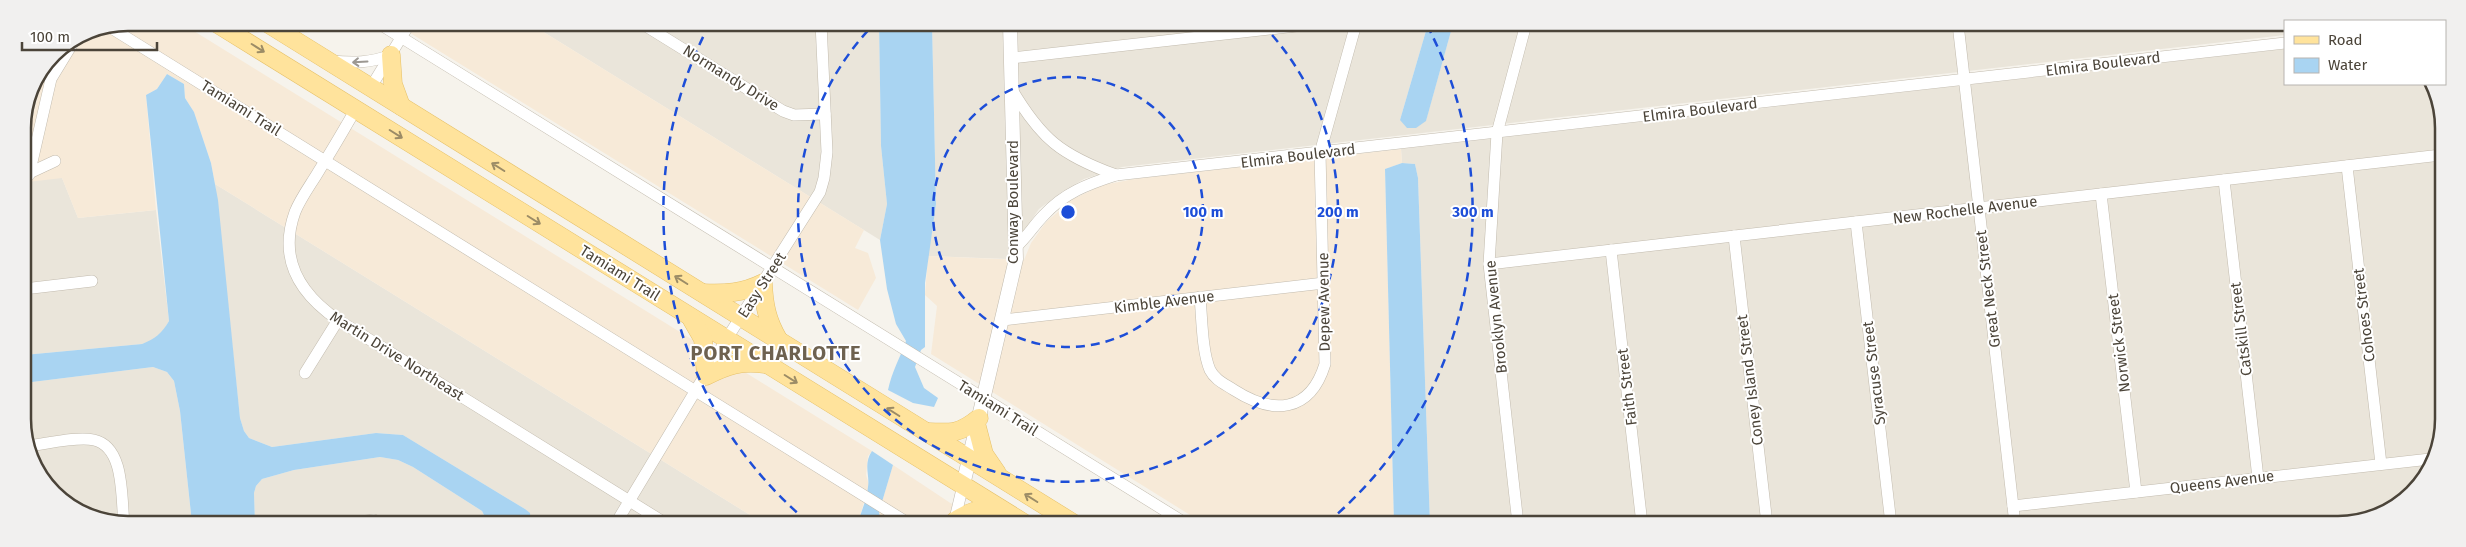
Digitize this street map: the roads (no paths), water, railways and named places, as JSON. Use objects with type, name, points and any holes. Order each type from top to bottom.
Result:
[{"type":"main road","name":"Tamiami Trail","points":[[229,31],[1012,516]]},
{"type":"main road","name":"Tamiami Trail","points":[[280,31],[1062,516]]},
{"type":"main road","points":[[390,55],[393,84],[401,106]]},
{"type":"main road","points":[[316,85],[352,93],[364,91],[371,87]]},
{"type":"main road","points":[[702,293],[732,294],[748,291],[763,283],[764,305],[768,320],[780,342]]},
{"type":"main road","points":[[690,317],[703,338],[706,376],[728,365],[746,362],[766,364]]},
{"type":"main road","points":[[925,431],[958,432],[978,423],[984,454],[1000,478]]},
{"type":"main road","points":[[964,516],[978,508],[999,508]]},
{"type":"street","name":"Tamiami Trail","points":[[391,31],[1174,516]]},
{"type":"street","points":[[371,87],[405,31]]},
{"type":"street","name":"Normandy Drive","points":[[654,31],[783,111],[794,115],[826,114]]},
{"type":"street","name":"Easy Street","points":[[620,516],[726,340],[814,202],[824,178],[827,152],[821,31]]},
{"type":"street","name":"Conway Boulevard","points":[[955,516],[1016,259],[1010,31]]},
{"type":"street","points":[[1011,58],[1252,31]]},
{"type":"street","name":"Depew Avenue","points":[[1200,297],[1211,371],[1218,380],[1247,399],[1260,404],[1275,406],[1289,404],[1302,398],[1313,389],[1321,377],[1325,364],[1320,153],[1354,31]]},
{"type":"street","name":"Brooklyn Avenue","points":[[1517,516],[1489,264],[1497,133],[1524,31]]},
{"type":"street","name":"Great Neck Street","points":[[1959,31],[2014,516]]},
{"type":"street","name":"Tamiami Trail","points":[[117,32],[896,516]]},
{"type":"street","name":"Elmira Boulevard","points":[[1016,247],[1028,236],[1043,216],[1061,199],[1082,186],[1116,176],[2284,43]]},
{"type":"street","points":[[31,156],[51,79],[67,53]]},
{"type":"street","points":[[328,60],[358,63],[375,61],[390,55]]},
{"type":"street","name":"Elmira Boulevard","points":[[1011,88],[1031,119],[1058,148],[1078,160],[1116,176]]},
{"type":"street","name":"Martin Drive Northeast","points":[[356,110],[296,210],[290,236],[290,249],[296,275],[302,287],[319,307],[338,320],[654,516]]},
{"type":"street","name":"New Rochelle Avenue","points":[[1489,264],[2435,156]]},
{"type":"street","points":[[31,173],[55,161]]},
{"type":"street","name":"Cohoes Street","points":[[2347,166],[2381,464]]},
{"type":"street","name":"Catskill Street","points":[[2224,180],[2258,478]]},
{"type":"street","name":"Norwick Street","points":[[2101,194],[2136,492]]},
{"type":"street","name":"Syracuse Street","points":[[1856,222],[1890,516]]},
{"type":"street","name":"Coney Island Street","points":[[1734,236],[1766,516]]},
{"type":"street","name":"Faith Street","points":[[1611,250],[1641,516]]},
{"type":"street","points":[[31,288],[92,281]]},
{"type":"street","name":"Kimble Avenue","points":[[1003,320],[1324,283]]},
{"type":"street","points":[[306,372],[338,320]]},
{"type":"street","points":[[35,445],[83,439],[94,440],[104,444],[112,452],[117,463],[123,516]]},
{"type":"street","name":"Queens Avenue","points":[[2013,506],[2425,459]]},
{"type":"water","points":[[879,31],[932,31],[936,204],[925,283],[925,347],[921,350],[915,367],[924,388],[938,398],[934,407],[913,403],[888,390],[906,341],[896,324],[887,289],[880,240],[887,204],[881,146]]},
{"type":"water","points":[[1426,31],[1451,31],[1426,121],[1416,128],[1407,128],[1400,120]]},
{"type":"water","points":[[167,74],[184,84],[185,98],[194,112],[211,163],[218,200],[240,418],[244,431],[249,438],[272,447],[376,433],[403,435],[525,509],[530,513],[530,516],[484,516],[482,511],[413,467],[398,460],[380,457],[294,470],[262,479],[256,486],[254,493],[255,516],[191,516],[180,411],[174,381],[167,372],[153,367],[31,382],[31,354],[142,344],[158,335],[169,321],[146,95],[157,89]]},
{"type":"water","points":[[1402,163],[1415,164],[1418,178],[1430,516],[1394,516],[1385,169]]},
{"type":"water","points":[[872,451],[893,465],[879,512],[880,516],[860,516],[867,492],[869,456]]},
{"type":"district","name":"PORT CHARLOTTE","points":[[776,353]]}]
